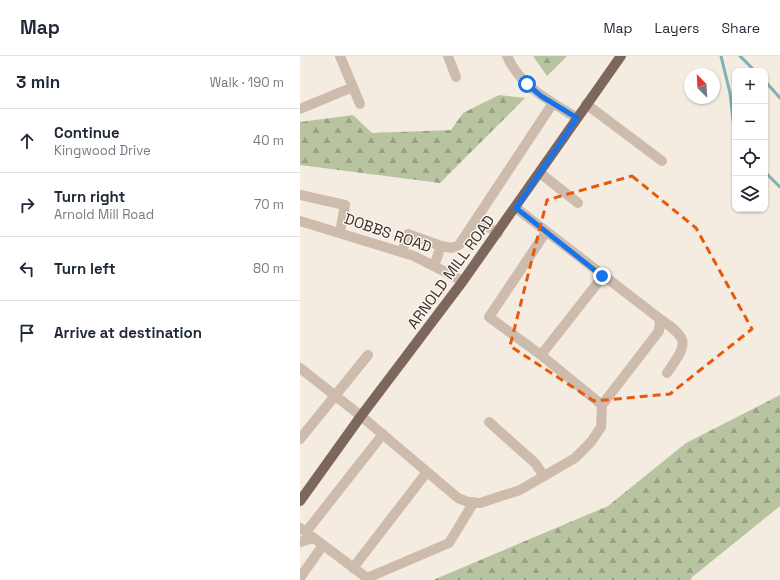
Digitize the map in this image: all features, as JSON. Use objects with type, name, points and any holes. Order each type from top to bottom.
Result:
[{"type":"main road","name":"ARNOLD MILL ROAD","points":[[300,501],[361,416],[498,233],[586,104],[621,56]]},
{"type":"street","points":[[340,56],[360,104]]},
{"type":"street","points":[[448,56],[456,77]]},
{"type":"street","points":[[507,56],[516,74],[541,96],[577,118]]},
{"type":"street","points":[[300,109],[353,87]]},
{"type":"street","points":[[402,252],[408,234],[440,246],[452,248],[459,245],[553,103]]},
{"type":"street","points":[[586,104],[662,161]]},
{"type":"street","points":[[540,173],[578,203]]},
{"type":"street","points":[[300,195],[345,205],[340,232]]},
{"type":"street","points":[[516,208],[602,276],[680,334],[684,342],[681,353],[667,373]]},
{"type":"street","points":[[476,219],[498,233]]},
{"type":"street","name":"DOBBS ROAD","points":[[300,221],[402,252],[463,281]]},
{"type":"street","points":[[546,232],[489,317],[542,355],[602,405]]},
{"type":"street","points":[[434,266],[440,246]]},
{"type":"street","points":[[542,355],[602,276]]},
{"type":"street","points":[[300,368],[361,416],[458,498],[480,503],[520,490],[575,458],[591,442],[601,427],[602,405],[659,331],[660,320]]},
{"type":"street","points":[[300,439],[368,355]]},
{"type":"street","points":[[489,422],[535,463],[544,476]]},
{"type":"street","points":[[300,542],[382,434]]},
{"type":"street","points":[[353,568],[427,472]]},
{"type":"street","points":[[307,532],[367,578],[449,543],[474,502]]},
{"type":"street","points":[[300,578],[324,545]]},
{"type":"highlighted area","points":[[632,176],[696,228],[752,329],[670,394],[594,401],[510,346],[547,200]]},
{"type":"green space","points":[[533,56],[567,56],[547,76]]},
{"type":"green space","points":[[499,95],[525,98],[440,183],[300,165],[300,122],[353,115],[372,133],[451,130],[463,113]]},
{"type":"green space","points":[[780,395],[780,506],[691,578],[691,580],[433,580],[608,506],[686,443]]},
{"type":"waterway","points":[[721,56],[730,93],[732,110]]},
{"type":"waterway","points":[[740,56],[752,68]]},
{"type":"waterway","points":[[768,84],[780,98]]},
{"type":"waterway","points":[[768,175],[780,187]]},
{"type":"route","points":[[527,84],[541,96],[577,118],[516,208],[602,276]]}]
